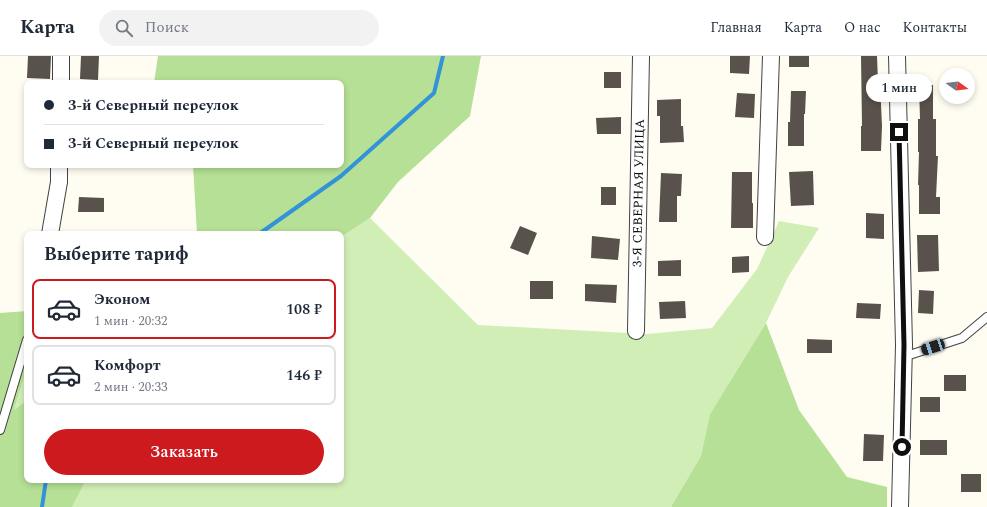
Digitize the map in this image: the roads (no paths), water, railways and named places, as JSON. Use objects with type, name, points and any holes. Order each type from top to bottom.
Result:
[{"type":"street","points":[[61,80],[62,56]]},
{"type":"street","name":"3-Я СЕВЕРНАЯ УЛИЦА","points":[[636,331],[641,56]]},
{"type":"street","points":[[765,237],[771,56]]},
{"type":"street","points":[[897,56],[904,357],[900,507]]},
{"type":"street","points":[[51,231],[59,182],[60,168]]},
{"type":"lane","points":[[904,357],[962,338],[987,317]]},
{"type":"lane","points":[[0,430],[24,350]]},
{"type":"waterway","points":[[263,231],[341,176],[434,93],[443,56]]},
{"type":"waterway","points":[[42,507],[46,483]]}]
